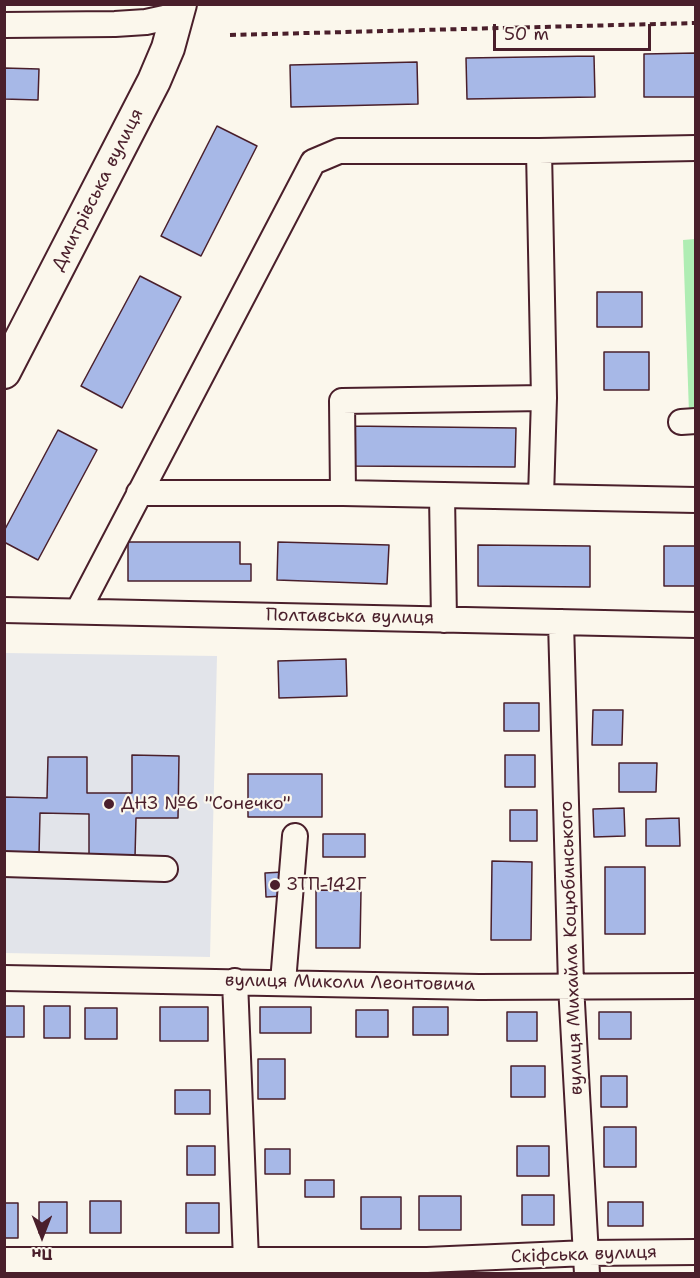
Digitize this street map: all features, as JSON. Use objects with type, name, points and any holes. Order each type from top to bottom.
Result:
[{"type":"main road","name":"Дмитрівська вулиця","points":[[4,372],[154,81],[188,8]]},
{"type":"street","points":[[4,25],[115,24],[146,21],[188,8]]},
{"type":"street","points":[[78,611],[313,162],[339,151],[696,148]]},
{"type":"street","points":[[538,151],[544,398],[541,497]]},
{"type":"street","points":[[343,493],[342,401],[544,398]]},
{"type":"street","points":[[139,493],[343,493],[696,500]]},
{"type":"street","points":[[442,495],[444,620]]},
{"type":"street","name":"Полтавська вулиця","points":[[4,610],[696,625]]},
{"type":"street","name":"вулиця Михайла Коцюбинського","points":[[561,622],[571,985],[587,1263]]},
{"type":"street","points":[[283,982],[295,836]]},
{"type":"street","points":[[4,864],[165,869]]},
{"type":"street","name":"вулиця Миколи Леонтовича","points":[[4,978],[479,987],[696,986]]},
{"type":"street","points":[[235,981],[246,1260]]},
{"type":"street","name":"Скіфська вулиця","points":[[4,1260],[36,1267],[246,1260],[427,1267],[587,1263],[696,1252]]},
{"type":"path","points":[[230,35],[696,23]]},
{"type":"shaded area","name":"ДНЗ №6 \"Сонечко\"","points":[[5,653],[217,656],[210,957],[5,953]]},
{"type":"green space","points":[[695,239],[695,413],[689,413],[683,240]]},
{"type":"building","points":[[696,53],[696,97],[644,97],[644,54]]},
{"type":"building","points":[[594,56],[595,97],[467,99],[466,58]]},
{"type":"building","points":[[417,62],[418,104],[291,107],[290,65]]},
{"type":"building","points":[[4,68],[39,69],[38,100],[4,99]]},
{"type":"building","points":[[217,126],[257,146],[201,256],[161,236]]},
{"type":"building","points":[[140,276],[181,297],[122,408],[81,386]]},
{"type":"building","points":[[597,292],[642,292],[642,327],[597,327]]},
{"type":"building","points":[[604,352],[649,352],[649,390],[604,390]]},
{"type":"building","points":[[348,426],[516,428],[515,467],[347,466]]},
{"type":"building","points":[[58,430],[97,450],[38,560],[4,542],[4,531]]},
{"type":"building","points":[[128,542],[240,542],[240,564],[251,564],[251,581],[128,581]]},
{"type":"building","points":[[278,542],[389,545],[387,584],[277,580]]},
{"type":"building","points":[[478,545],[590,546],[590,587],[478,586]]},
{"type":"building","points":[[664,546],[696,546],[696,586],[664,586]]},
{"type":"building","points":[[346,659],[347,696],[279,698],[278,661]]},
{"type":"building","points":[[504,703],[539,703],[539,731],[504,731]]},
{"type":"building","points":[[593,710],[623,710],[622,745],[592,745]]},
{"type":"building","points":[[132,755],[179,756],[178,818],[136,818],[135,857],[89,856],[89,814],[40,813],[39,855],[4,855],[4,797],[47,798],[48,757],[87,757],[87,793],[132,793]]},
{"type":"building","points":[[505,755],[535,755],[535,787],[505,787]]},
{"type":"building","points":[[619,763],[657,763],[656,792],[619,792]]},
{"type":"building","points":[[248,774],[322,774],[322,817],[248,817]]},
{"type":"building","points":[[624,808],[625,836],[594,837],[593,809]]},
{"type":"building","points":[[510,810],[537,810],[537,841],[510,841]]},
{"type":"building","points":[[679,818],[680,846],[646,846],[646,819]]},
{"type":"building","points":[[323,834],[365,834],[365,857],[323,857]]},
{"type":"building","points":[[492,861],[532,862],[531,940],[491,940]]},
{"type":"building","points":[[605,867],[645,867],[645,934],[605,934]]},
{"type":"building","name":"ЗТП-142Г","points":[[283,872],[284,896],[266,897],[265,873]]},
{"type":"building","points":[[316,890],[361,891],[360,948],[316,948]]},
{"type":"building","points":[[4,1006],[24,1006],[24,1037],[4,1037]]},
{"type":"building","points":[[44,1006],[70,1006],[70,1038],[44,1038]]},
{"type":"building","points":[[160,1007],[208,1007],[208,1041],[160,1041]]},
{"type":"building","points":[[260,1007],[311,1007],[311,1033],[260,1033]]},
{"type":"building","points":[[413,1007],[448,1007],[448,1035],[413,1035]]},
{"type":"building","points":[[85,1008],[117,1008],[117,1039],[85,1039]]},
{"type":"building","points":[[356,1010],[388,1010],[388,1037],[356,1037]]},
{"type":"building","points":[[507,1012],[537,1012],[537,1041],[507,1041]]},
{"type":"building","points":[[599,1012],[631,1012],[631,1039],[599,1039]]},
{"type":"building","points":[[258,1059],[285,1059],[285,1099],[258,1099]]},
{"type":"building","points":[[511,1066],[545,1066],[545,1097],[511,1097]]},
{"type":"building","points":[[601,1076],[627,1076],[627,1107],[601,1107]]},
{"type":"building","points":[[175,1090],[210,1090],[210,1114],[175,1114]]},
{"type":"building","points":[[604,1127],[636,1127],[636,1167],[604,1167]]},
{"type":"building","points":[[187,1146],[215,1146],[215,1175],[187,1175]]},
{"type":"building","points":[[517,1146],[549,1146],[549,1176],[517,1176]]},
{"type":"building","points":[[265,1149],[290,1149],[290,1174],[265,1174]]},
{"type":"building","points":[[305,1180],[334,1180],[334,1197],[305,1197]]},
{"type":"building","points":[[522,1195],[554,1195],[554,1225],[522,1225]]},
{"type":"building","points":[[419,1196],[461,1196],[461,1230],[419,1230]]},
{"type":"building","points":[[361,1197],[401,1197],[401,1229],[361,1229]]},
{"type":"building","points":[[90,1201],[121,1201],[121,1233],[90,1233]]},
{"type":"building","points":[[39,1202],[67,1202],[67,1233],[39,1233]]},
{"type":"building","points":[[608,1202],[643,1202],[643,1226],[608,1226]]},
{"type":"building","points":[[4,1203],[18,1203],[18,1238],[4,1238]]},
{"type":"building","points":[[186,1203],[219,1203],[219,1233],[186,1233]]},
{"type":"place","name":"ДНЗ №6 \"Сонечко\"","points":[[109,804]]},
{"type":"place","name":"ЗТП-142Г","points":[[275,885]]}]
